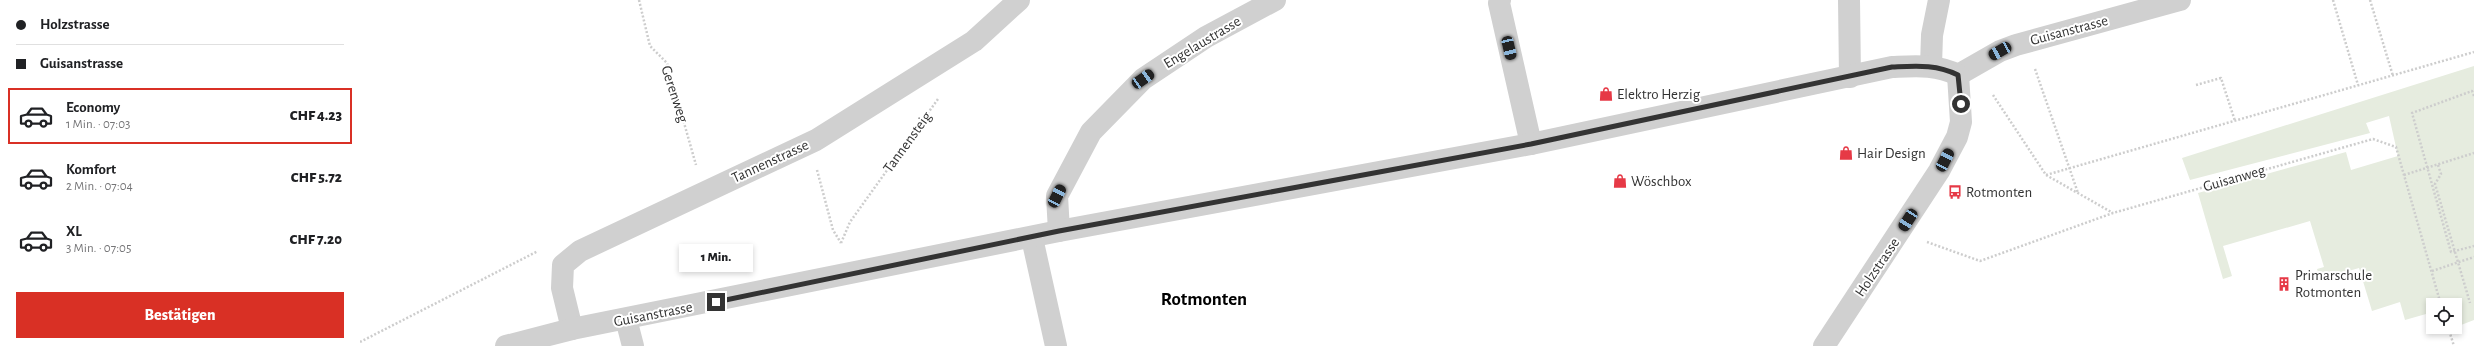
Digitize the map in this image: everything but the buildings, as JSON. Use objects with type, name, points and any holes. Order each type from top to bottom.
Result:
[{"type":"street","name":"Tannenstrasse","points":[[572,329],[562,288],[563,265],[580,251],[816,140],[974,41],[1019,0]]},
{"type":"street","name":"Engelaustrasse","points":[[1059,231],[1057,196],[1091,132],[1143,79],[1206,37],[1275,0]]},
{"type":"street","points":[[1500,0],[1499,3],[1531,144]]},
{"type":"street","points":[[1849,0],[1850,77]]},
{"type":"street","points":[[1931,66],[1932,36],[1939,0]]},
{"type":"street","name":"Guisanstrasse","points":[[506,346],[572,329],[1032,238],[1059,231],[1531,144],[1892,67],[1931,66],[1944,68],[1958,75],[2000,51],[2016,45],[2180,0]]},
{"type":"street","name":"Holzstrasse","points":[[1824,346],[1939,171],[1956,137],[1961,122],[1958,75]]},
{"type":"street","points":[[1032,238],[1056,346]]},
{"type":"street","points":[[626,319],[633,346]]},
{"type":"path","name":"Gerenweg","points":[[639,0],[650,46],[667,63],[697,170]]},
{"type":"path","points":[[2333,0],[2358,85]]},
{"type":"path","points":[[2370,0],[2392,76]]},
{"type":"path","points":[[2046,175],[2474,52]]},
{"type":"path","points":[[2032,63],[2078,193]]},
{"type":"path","points":[[2196,85],[2221,78],[2235,121]]},
{"type":"path","points":[[2454,252],[2451,252],[2412,113],[2472,91],[2474,96]]},
{"type":"path","name":"Tannensteig","points":[[816,166],[833,230],[841,243],[850,222],[941,95]]},
{"type":"path","points":[[1993,95],[2046,175],[2113,213]]},
{"type":"path","name":"Guisanweg","points":[[1926,242],[1980,261],[2113,213],[2373,139],[2396,147],[2439,298]]},
{"type":"path","points":[[2404,175],[2474,153]]},
{"type":"path","points":[[2438,165],[2441,174],[2435,184],[2470,303]]},
{"type":"path","points":[[2454,252],[2474,246]]},
{"type":"path","points":[[2432,271],[2474,257]]},
{"type":"path","points":[[2450,334],[2454,346]]},
{"type":"shaded area","points":[[2474,66],[2474,320],[2462,325],[2462,298],[2426,298],[2426,314],[2405,320],[2400,302],[2372,311],[2359,268],[2320,279],[2317,269],[2324,267],[2310,221],[2223,246],[2232,276],[2223,279],[2198,193],[2346,152],[2351,170],[2398,156],[2389,116],[2366,123],[2370,133],[2190,180],[2182,158]]},
{"type":"place","name":"Elektro Herzig","points":[[1606,94]]},
{"type":"place","name":"Hair Design","points":[[1846,153]]},
{"type":"place","name":"Wöschbox","points":[[1620,181]]},
{"type":"place","name":"Rotmonten","points":[[1955,192]]},
{"type":"place","name":"Primarschule Rotmonten","points":[[2284,284]]},
{"type":"district","name":"Rotmonten","points":[[1204,298]]},
{"type":"route","points":[[716,302],[1011,243],[1059,231],[1531,144],[1892,67],[1931,66],[1944,68],[1958,75],[1961,104]]}]
